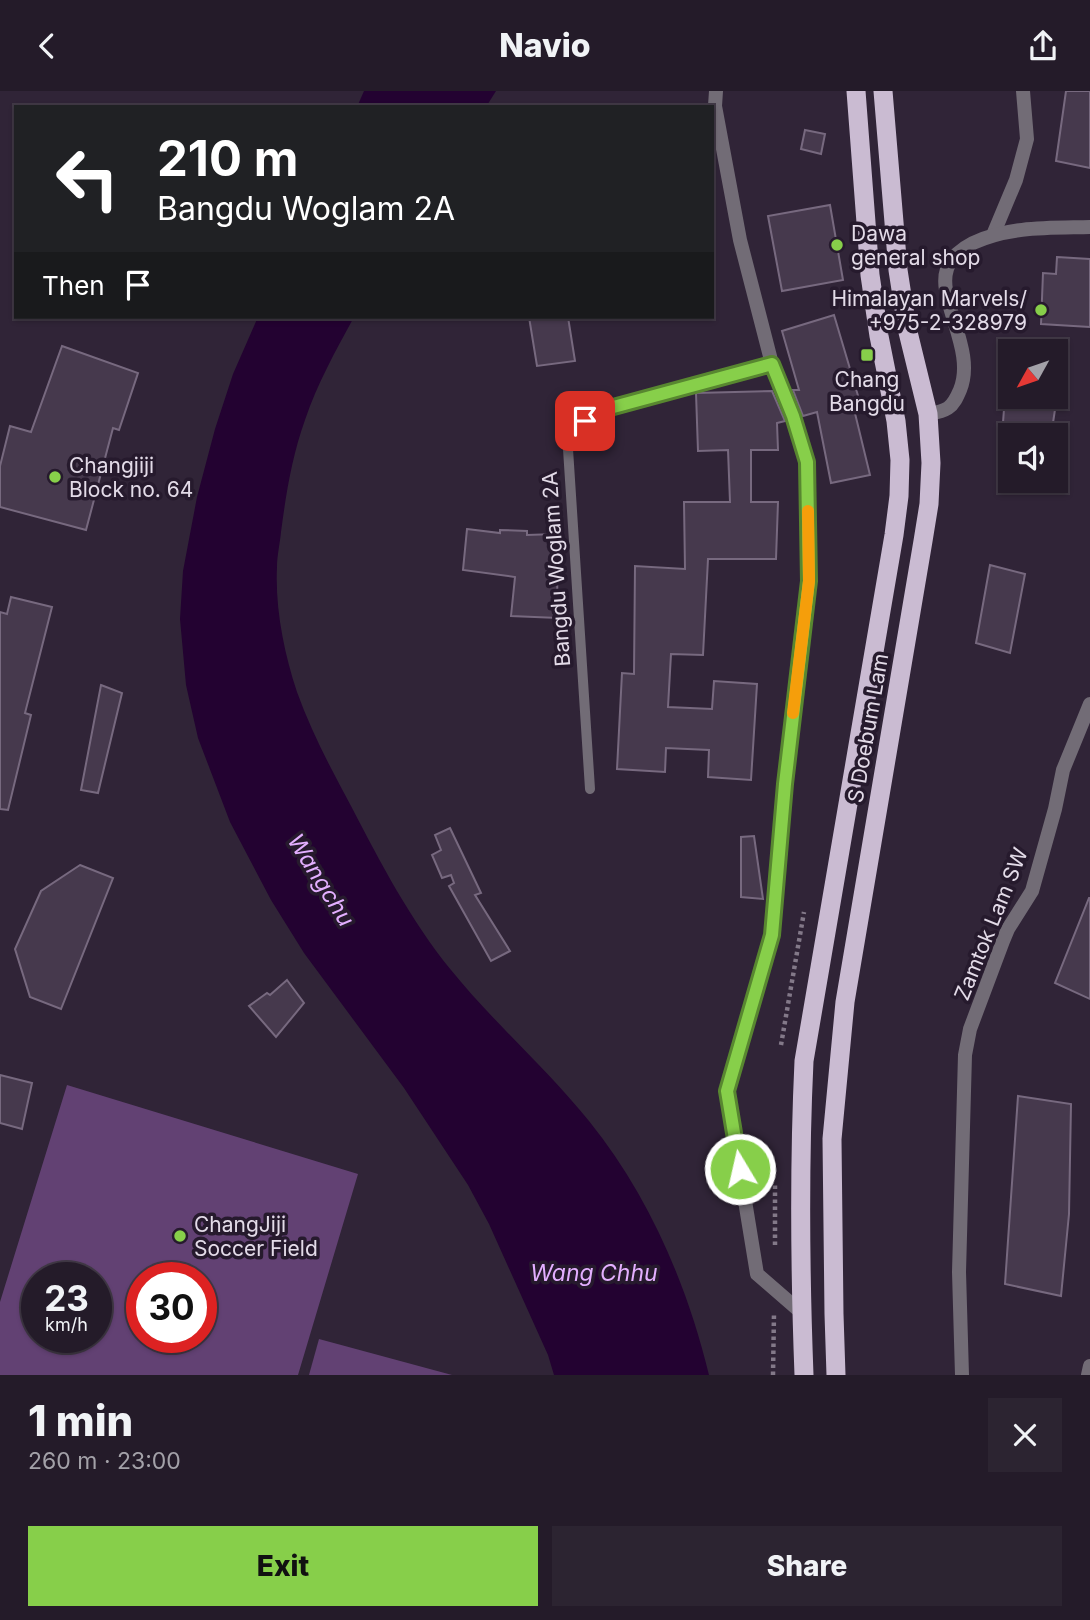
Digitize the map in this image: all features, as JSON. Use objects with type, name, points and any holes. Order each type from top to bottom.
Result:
[{"type":"highway","name":"S Doebum Lam","points":[[804,1375],[800,1139],[804,1061],[899,496],[900,460],[896,421],[870,275],[856,91]]},
{"type":"highway","name":"S Doebum Lam","points":[[836,1375],[832,1139],[838,1066],[845,1002],[929,504],[931,463],[928,414],[907,328],[898,270],[883,91]]},
{"type":"street","points":[[716,91],[715,106],[740,240],[772,364],[793,416],[807,462],[809,581],[785,784],[772,935],[727,1091],[757,1274],[802,1313]]},
{"type":"street","points":[[993,235],[1016,180],[1027,139],[1023,91]]},
{"type":"street","points":[[928,414],[953,404],[963,381],[964,362],[945,285],[947,269],[957,254],[972,243],[993,235],[1022,230],[1090,227]]},
{"type":"street","name":"Zamtok Lam SW","points":[[962,1375],[959,1272],[965,1055],[971,1029],[1008,929],[1032,891],[1063,770],[1090,704]]},
{"type":"street","points":[[1088,1375],[1090,1366]]},
{"type":"lane","name":"Bangdu Woglam 2A","points":[[590,789],[568,449],[585,421],[606,409],[772,364]]},
{"type":"shaded area","name":"ChangJiji Soccer Field","points":[[67,1085],[358,1174],[298,1375],[0,1375],[0,1302]]},
{"type":"shaded area","points":[[319,1339],[452,1375],[309,1375]]},
{"type":"water","points":[[364,91],[496,91],[487,105],[358,105]]},
{"type":"water","name":"Wang Chhu","points":[[257,319],[353,319],[310,407],[300,434],[287,489],[277,558],[277,598],[284,646],[297,692],[329,764],[373,848],[423,932],[468,990],[589,1121],[630,1179],[677,1274],[709,1375],[554,1375],[548,1355],[489,1224],[468,1185],[404,1088],[304,953],[271,900],[230,822],[198,738],[186,685],[180,619],[183,571],[197,497],[233,374]]},
{"type":"building","points":[[1066,91],[1090,91],[1090,168],[1056,161]]},
{"type":"building","points":[[805,130],[825,134],[821,154],[801,149]]},
{"type":"building","points":[[830,205],[843,280],[782,291],[768,216]]},
{"type":"building","points":[[1057,257],[1090,259],[1090,327],[1041,324],[1043,273],[1056,274]]},
{"type":"building","points":[[834,315],[859,399],[852,401],[870,475],[831,483],[817,412],[803,416],[793,390],[799,390],[782,331]]},
{"type":"building","points":[[529,319],[568,319],[575,361],[537,366]]},
{"type":"building","points":[[62,346],[138,373],[119,430],[113,428],[86,530],[0,507],[0,466],[10,426],[31,432]]},
{"type":"building","points":[[772,391],[785,421],[777,423],[778,450],[751,450],[751,502],[778,502],[776,559],[708,559],[703,655],[671,654],[668,707],[712,709],[714,681],[757,684],[751,780],[708,777],[709,750],[666,748],[665,772],[617,769],[622,673],[634,674],[635,566],[685,569],[684,502],[730,502],[728,450],[698,451],[696,393]]},
{"type":"building","points":[[1004,409],[1055,409],[1053,423],[1003,423]]},
{"type":"building","points":[[467,529],[500,533],[500,530],[527,531],[527,535],[556,534],[558,618],[511,616],[515,577],[463,570]]},
{"type":"building","points":[[990,565],[1025,574],[1010,653],[976,643]]},
{"type":"building","points":[[11,597],[52,607],[25,713],[31,715],[8,810],[0,809],[0,612],[7,614]]},
{"type":"building","points":[[101,685],[122,693],[98,793],[81,790]]},
{"type":"building","points":[[450,828],[481,893],[475,895],[510,951],[491,961],[449,886],[454,883],[451,875],[442,878],[432,855],[441,850],[435,835]]},
{"type":"building","points":[[754,836],[763,899],[741,897],[741,837]]},
{"type":"building","points":[[80,865],[113,878],[61,1009],[30,997],[15,949],[41,891]]},
{"type":"building","points":[[1090,898],[1090,999],[1055,983]]},
{"type":"building","points":[[287,980],[304,1003],[276,1037],[249,1006],[267,993],[270,995]]},
{"type":"building","points":[[0,1075],[32,1083],[22,1129],[0,1123]]},
{"type":"building","points":[[1018,1096],[1071,1104],[1069,1214],[1061,1296],[1005,1284]]},
{"type":"slow traffic","points":[[793,713],[809,581],[808,511]]},
{"type":"place","name":"Dawa general shop","points":[[837,245]]},
{"type":"place","name":"Himalayan Marvels/ +975-2-328979","points":[[1041,310]]},
{"type":"place","name":"Chang Bangdu","points":[[867,355]]},
{"type":"place","name":"Changjiji Block no. 64","points":[[55,477]]},
{"type":"place","name":"ChangJiji Soccer Field","points":[[180,1236]]},
{"type":"route","points":[[585,421],[606,409],[772,364],[793,416],[807,462],[809,581],[785,784],[772,935],[727,1091],[740,1169]]},
{"type":"water label","name":"Wangchu","points":[[321,880]]}]
